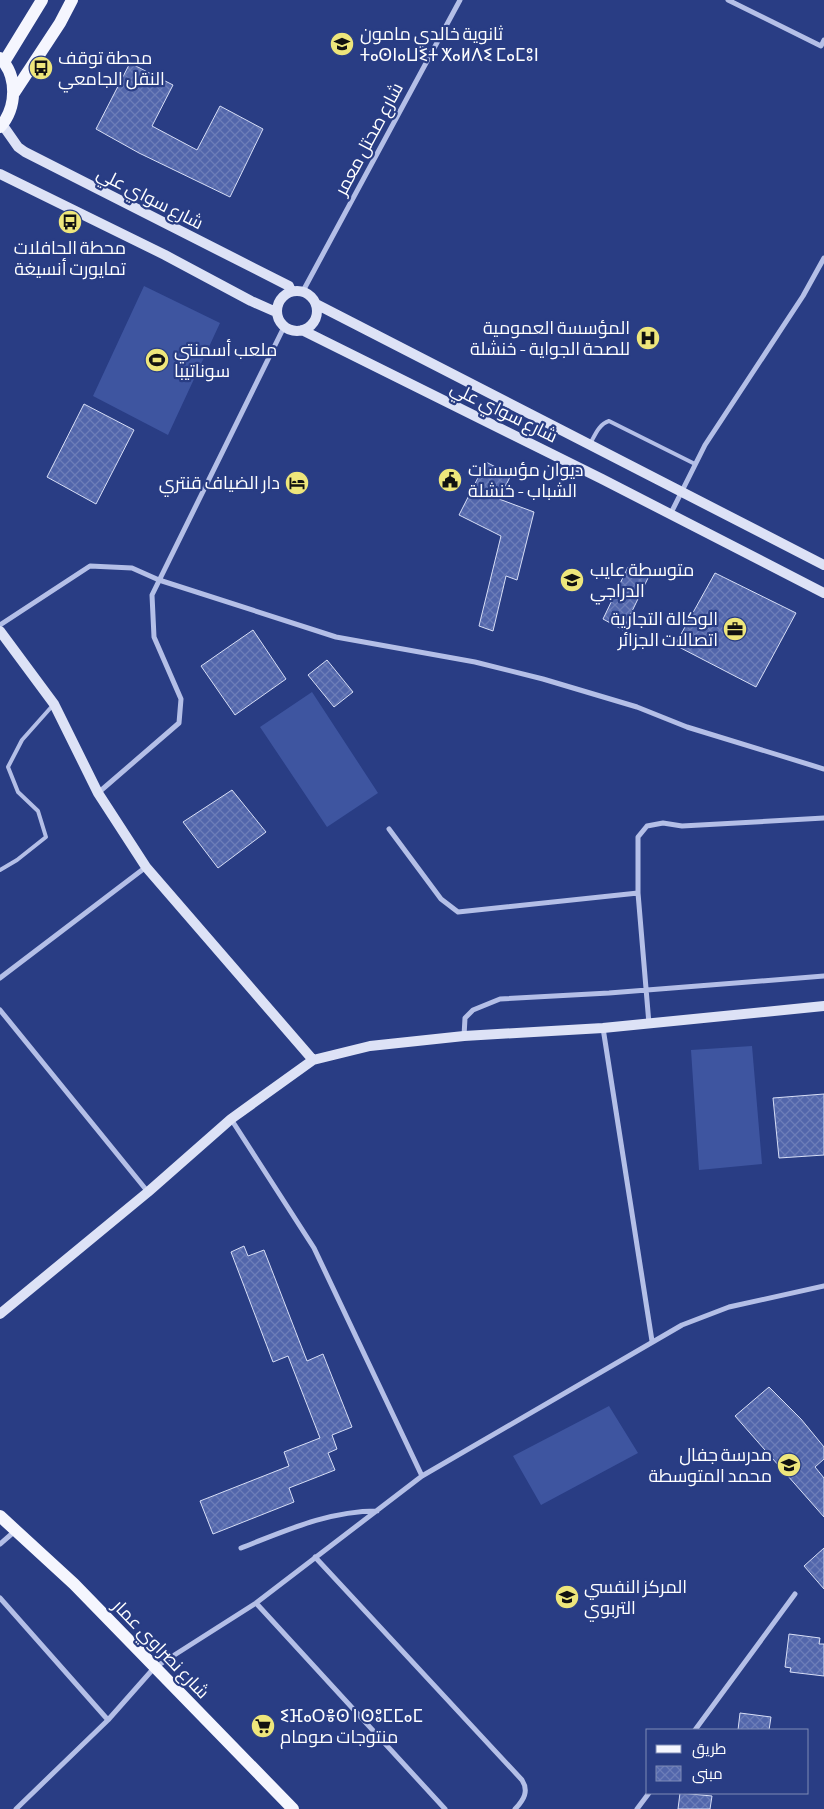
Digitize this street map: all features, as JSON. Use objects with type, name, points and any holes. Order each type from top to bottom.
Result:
[{"type":"main road","points":[[1,125],[12,104],[14,93],[12,76],[2,60],[42,0]]},
{"type":"main road","points":[[14,93],[60,23],[72,0]]},
{"type":"main road","name":"شارع سواي علي","points":[[1,125],[18,147],[26,152],[289,286],[291,291]]},
{"type":"main road","points":[[0,174],[276,312]]},
{"type":"main road","points":[[291,291],[302,291],[313,298],[317,312],[315,320],[309,327],[296,331],[284,327],[280,323],[276,312],[282,297],[291,291]]},
{"type":"main road","name":"شارع سواي علي","points":[[316,304],[824,565]]},
{"type":"main road","name":"شارع سواي علي","points":[[302,330],[602,479],[824,593]]},
{"type":"main road","points":[[0,631],[54,704],[98,793],[146,867],[313,1060]]},
{"type":"main road","points":[[0,1314],[148,1192],[231,1119],[313,1060],[370,1046],[464,1036],[602,1028],[824,1006]]},
{"type":"main road","name":"شارع نصراوي عمار","points":[[0,1516],[74,1584],[293,1809]]},
{"type":"street","name":"شارع صحتل معمر","points":[[302,291],[460,0]]},
{"type":"street","points":[[728,0],[821,46],[824,40]]},
{"type":"street","points":[[670,515],[705,445],[803,296],[824,258]]},
{"type":"street","points":[[98,793],[179,723],[181,699],[154,637],[152,595],[284,327]]},
{"type":"street","points":[[0,625],[90,566],[132,568],[159,580],[336,637],[466,660],[543,679],[637,707],[687,727],[824,769]]},
{"type":"street","points":[[649,1024],[638,893],[638,837],[647,826],[663,823],[682,826],[824,818]]},
{"type":"street","points":[[390,829],[441,899],[458,912],[638,893]]},
{"type":"street","points":[[0,978],[146,867]]},
{"type":"street","points":[[464,1036],[464,1018],[473,1010],[500,999],[646,991],[746,981],[824,976]]},
{"type":"street","points":[[0,1010],[148,1192]]},
{"type":"street","points":[[602,1028],[652,1341]]},
{"type":"street","points":[[231,1119],[314,1248],[422,1476]]},
{"type":"street","points":[[16,1809],[108,1720],[154,1668],[256,1602],[422,1476],[682,1325],[729,1308],[824,1286]]},
{"type":"street","points":[[240,1548],[316,1520],[357,1511],[378,1510]]},
{"type":"street","points":[[0,1544],[16,1530]]},
{"type":"street","points":[[315,1557],[522,1780],[526,1791],[515,1809]]},
{"type":"street","points":[[696,1729],[795,1594]]},
{"type":"street","points":[[0,1598],[108,1720]]},
{"type":"street","points":[[256,1602],[445,1809]]},
{"type":"street","points":[[637,1809],[648,1794]]},
{"type":"lane","points":[[589,445],[604,422],[609,421],[696,464]]},
{"type":"lane","points":[[0,870],[17,860],[46,837],[38,811],[18,792],[8,767],[22,740],[54,704]]},
{"type":"shaded area","name":"ملعب أسمنتي سوناتيبا","points":[[144,286],[220,323],[168,435],[93,396]]},
{"type":"shaded area","points":[[312,692],[378,793],[327,827],[260,727]]},
{"type":"shaded area","points":[[752,1046],[762,1164],[699,1170],[691,1050]]},
{"type":"shaded area","points":[[609,1406],[638,1453],[541,1505],[513,1456]]},
{"type":"building","points":[[130,63],[173,85],[152,126],[197,150],[220,106],[263,129],[230,197],[139,153],[96,129]]},
{"type":"building","points":[[84,404],[134,430],[96,504],[47,477]]},
{"type":"building","points":[[486,462],[511,475],[499,499],[534,512],[517,580],[506,576],[493,631],[479,626],[501,536],[459,515]]},
{"type":"building","points":[[628,567],[648,578],[623,630],[603,619]]},
{"type":"building","name":"الوكالة التجارية اتصالات الجزائر","points":[[715,573],[796,613],[756,687],[675,645]]},
{"type":"building","points":[[253,630],[286,679],[235,715],[201,666]]},
{"type":"building","points":[[327,660],[353,692],[334,707],[308,675]]},
{"type":"building","points":[[232,790],[266,832],[218,868],[183,822]]},
{"type":"building","points":[[824,1094],[824,1155],[779,1158],[773,1098]]},
{"type":"building","points":[[244,1246],[248,1256],[264,1250],[307,1361],[323,1354],[352,1427],[332,1435],[337,1449],[328,1453],[335,1470],[289,1488],[294,1502],[213,1534],[200,1501],[289,1466],[284,1452],[320,1438],[288,1356],[273,1362],[231,1252]]},
{"type":"building","points":[[769,1387],[801,1419],[824,1447],[824,1459],[815,1467],[824,1478],[824,1517],[735,1416]]},
{"type":"building","points":[[824,1548],[824,1589],[804,1566]]},
{"type":"building","points":[[789,1634],[820,1638],[819,1644],[824,1644],[824,1676],[790,1672],[791,1668],[785,1667]]},
{"type":"building","points":[[740,1713],[771,1717],[769,1729],[738,1729]]},
{"type":"building","points":[[680,1794],[712,1796],[710,1809],[678,1809]]},
{"type":"place","name":"ثانوية خالدي مامون ⵜⴰⵙⵏⴰⵡⵉⵜ ⵅⴰⵍⴷⵉ ⵎⴰⵎⵓⵏ","points":[[342,44]]},
{"type":"place","name":"محطة توقف النقل الجامعي","points":[[41,68]]},
{"type":"place","name":"محطة الحافلات تمايورت أنسيغة","points":[[70,222]]},
{"type":"place","name":"المؤسسة العمومية للصحة الجواية - خنشلة","points":[[648,338]]},
{"type":"place","name":"ملعب أسمنتي سوناتيبا","points":[[157,360]]},
{"type":"place","name":"ديوان مؤسسات الشباب - خنشلة","points":[[450,480]]},
{"type":"place","name":"دار الضياف قنتري","points":[[297,483]]},
{"type":"place","name":"متوسطة عايب الدراجي","points":[[572,580]]},
{"type":"place","name":"الوكالة التجارية اتصالات الجزائر","points":[[735,629]]},
{"type":"place","name":"مدرسة جفال محمد المتوسطة","points":[[789,1465]]},
{"type":"place","name":"المركز النفسي التربوي","points":[[567,1597]]},
{"type":"place","name":"ⵉⴼⴰⵔⴻⵙ ⵏ ⵙⵓⵎⵎⴰⵎ منتوجات صومام","points":[[263,1726]]}]
